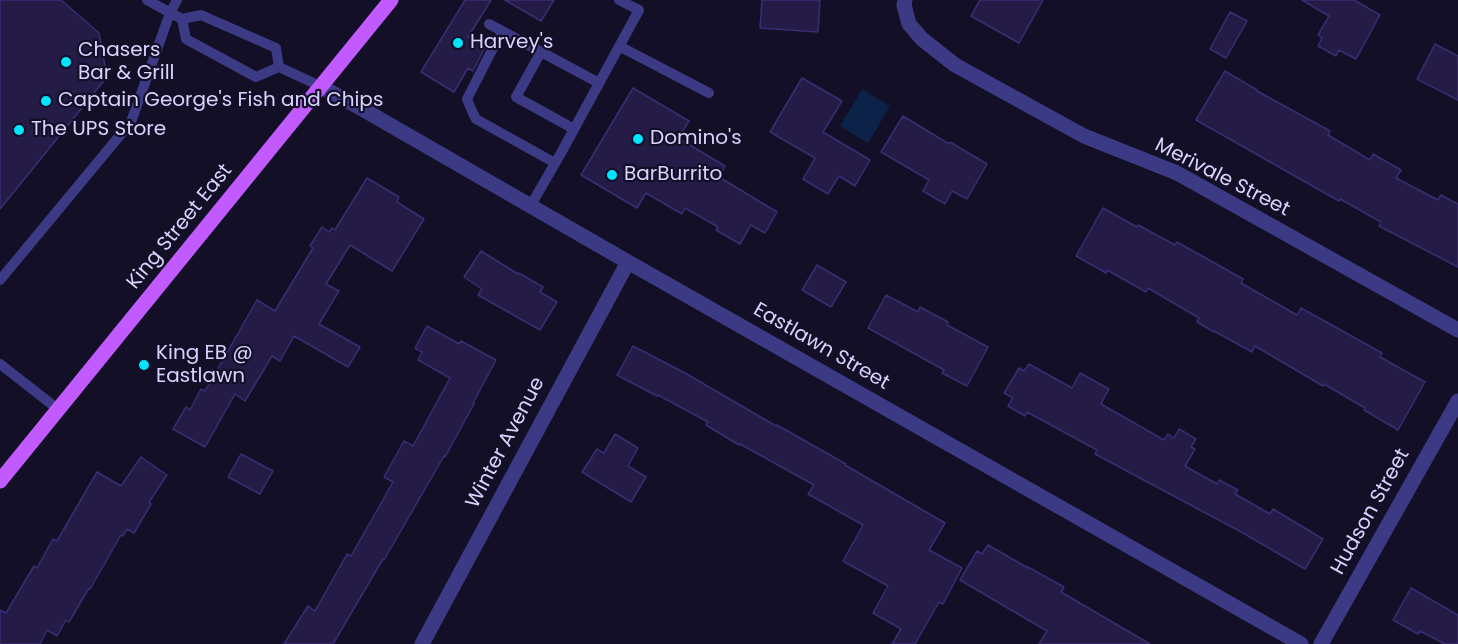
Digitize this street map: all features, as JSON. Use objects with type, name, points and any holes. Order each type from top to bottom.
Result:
[{"type":"main road","name":"King Street East","points":[[0,481],[391,0]]},
{"type":"street","name":"Merivale Street","points":[[905,0],[909,24],[922,39],[955,65],[1084,136],[1178,173],[1458,330]]},
{"type":"street","name":"Eastlawn Street","points":[[320,86],[1301,644]]},
{"type":"street","name":"Winter Avenue","points":[[422,644],[628,262]]},
{"type":"street","name":"Hudson Street","points":[[1321,644],[1458,401]]},
{"type":"lane","points":[[147,0],[182,19],[201,15],[276,48],[279,67]]},
{"type":"lane","points":[[0,280],[130,122],[170,13],[177,0]]},
{"type":"lane","points":[[531,205],[639,10],[619,0]]},
{"type":"lane","points":[[182,19],[186,39],[256,77],[279,67],[320,86]]},
{"type":"lane","points":[[489,24],[599,83]]},
{"type":"lane","points":[[503,32],[467,99],[476,119],[555,163]]},
{"type":"lane","points":[[619,46],[709,93]]},
{"type":"lane","points":[[541,52],[516,97],[574,129]]},
{"type":"lane","points":[[0,364],[59,410]]},
{"type":"water","points":[[862,89],[890,106],[868,143],[840,126]]},
{"type":"building","points":[[0,0],[61,0],[99,33],[107,77],[0,209]]},
{"type":"building","name":"Harvey's","points":[[465,0],[491,0],[468,37],[485,47],[473,71],[468,68],[454,92],[421,72]]},
{"type":"building","points":[[505,0],[554,0],[541,21]]},
{"type":"building","points":[[762,0],[820,0],[818,32],[760,28]]},
{"type":"building","points":[[980,0],[1043,0],[1019,43],[971,16]]},
{"type":"building","points":[[1302,0],[1354,0],[1380,15],[1356,59],[1339,50],[1336,56],[1318,46],[1322,38],[1318,35],[1329,16]]},
{"type":"building","points":[[1230,12],[1247,21],[1226,58],[1210,49]]},
{"type":"building","points":[[1435,44],[1458,56],[1458,100],[1417,79]]},
{"type":"building","points":[[1225,71],[1330,131],[1328,135],[1370,160],[1373,154],[1401,170],[1396,178],[1438,200],[1441,195],[1458,204],[1458,267],[1379,226],[1381,222],[1340,199],[1339,201],[1196,120]]},
{"type":"building","points":[[802,78],[842,101],[823,132],[870,160],[855,186],[839,176],[828,194],[803,179],[815,158],[770,132]]},
{"type":"building","points":[[633,88],[689,121],[678,138],[725,166],[719,177],[777,212],[765,233],[751,225],[740,244],[716,230],[718,227],[685,208],[682,214],[646,193],[637,208],[581,175]]},
{"type":"building","points":[[903,116],[987,164],[967,199],[952,191],[945,204],[923,191],[929,180],[881,152]]},
{"type":"building","points":[[367,178],[399,197],[397,202],[424,219],[392,271],[350,245],[326,284],[339,291],[319,324],[360,347],[348,367],[294,336],[280,361],[272,356],[245,401],[235,394],[205,447],[173,429],[186,407],[190,410],[201,389],[205,391],[257,300],[275,311],[313,248],[310,246],[322,227],[329,232],[332,228],[335,230]]},
{"type":"building","points":[[1103,208],[1175,245],[1177,242],[1243,279],[1241,283],[1297,315],[1301,308],[1382,353],[1380,357],[1425,382],[1398,430],[1364,410],[1365,408],[1255,346],[1252,352],[1214,332],[1197,322],[1199,318],[1148,288],[1146,292],[1076,256]]},
{"type":"building","points":[[481,251],[543,287],[540,292],[557,302],[540,330],[478,295],[482,289],[464,277]]},
{"type":"building","points":[[817,265],[846,282],[831,307],[802,290]]},
{"type":"building","points":[[886,295],[918,312],[920,307],[948,322],[947,325],[988,347],[967,386],[942,373],[944,370],[868,328]]},
{"type":"building","points":[[427,326],[459,344],[461,341],[496,360],[445,457],[333,644],[284,644],[308,606],[315,611],[347,554],[351,556],[393,482],[384,477],[404,441],[413,446],[450,378],[418,360],[422,352],[415,348]]},
{"type":"building","points":[[633,346],[846,464],[945,523],[929,550],[962,568],[943,604],[939,602],[915,644],[892,644],[901,629],[873,613],[888,586],[843,561],[863,525],[808,494],[814,485],[739,445],[706,425],[708,422],[617,375]]},
{"type":"building","points":[[1029,364],[1072,388],[1080,373],[1109,389],[1101,404],[1164,440],[1168,434],[1174,438],[1179,429],[1196,439],[1191,447],[1195,449],[1185,466],[1217,484],[1219,480],[1238,490],[1235,494],[1270,514],[1273,509],[1323,539],[1305,569],[1095,454],[1097,450],[1027,412],[1025,416],[1008,406],[1013,398],[1004,393],[1019,368],[1024,371]]},
{"type":"building","points":[[615,434],[638,448],[628,466],[646,477],[631,502],[582,472],[597,449],[604,453]]},
{"type":"building","points":[[241,454],[273,471],[260,494],[228,477]]},
{"type":"building","points":[[141,457],[167,475],[149,502],[151,504],[134,533],[127,529],[123,536],[121,535],[69,622],[66,620],[57,636],[47,630],[40,644],[0,644],[0,610],[6,613],[34,566],[37,568],[53,539],[57,541],[97,472],[121,486]]},
{"type":"building","points":[[988,545],[1064,587],[1061,592],[1150,644],[1039,644],[1047,631],[960,580],[977,551],[982,554]]},
{"type":"building","points":[[1411,588],[1458,615],[1458,644],[1445,644],[1420,631],[1418,634],[1393,620]]},
{"type":"place","name":"Harvey's","points":[[458,43]]},
{"type":"place","name":"Chasers Bar & Grill","points":[[66,62]]},
{"type":"place","name":"Captain George's Fish and Chips","points":[[46,101]]},
{"type":"place","name":"The UPS Store","points":[[19,130]]},
{"type":"place","name":"Domino's","points":[[638,139]]},
{"type":"place","name":"BarBurrito","points":[[612,175]]},
{"type":"place","name":"King EB @ Eastlawn","points":[[144,365]]}]
